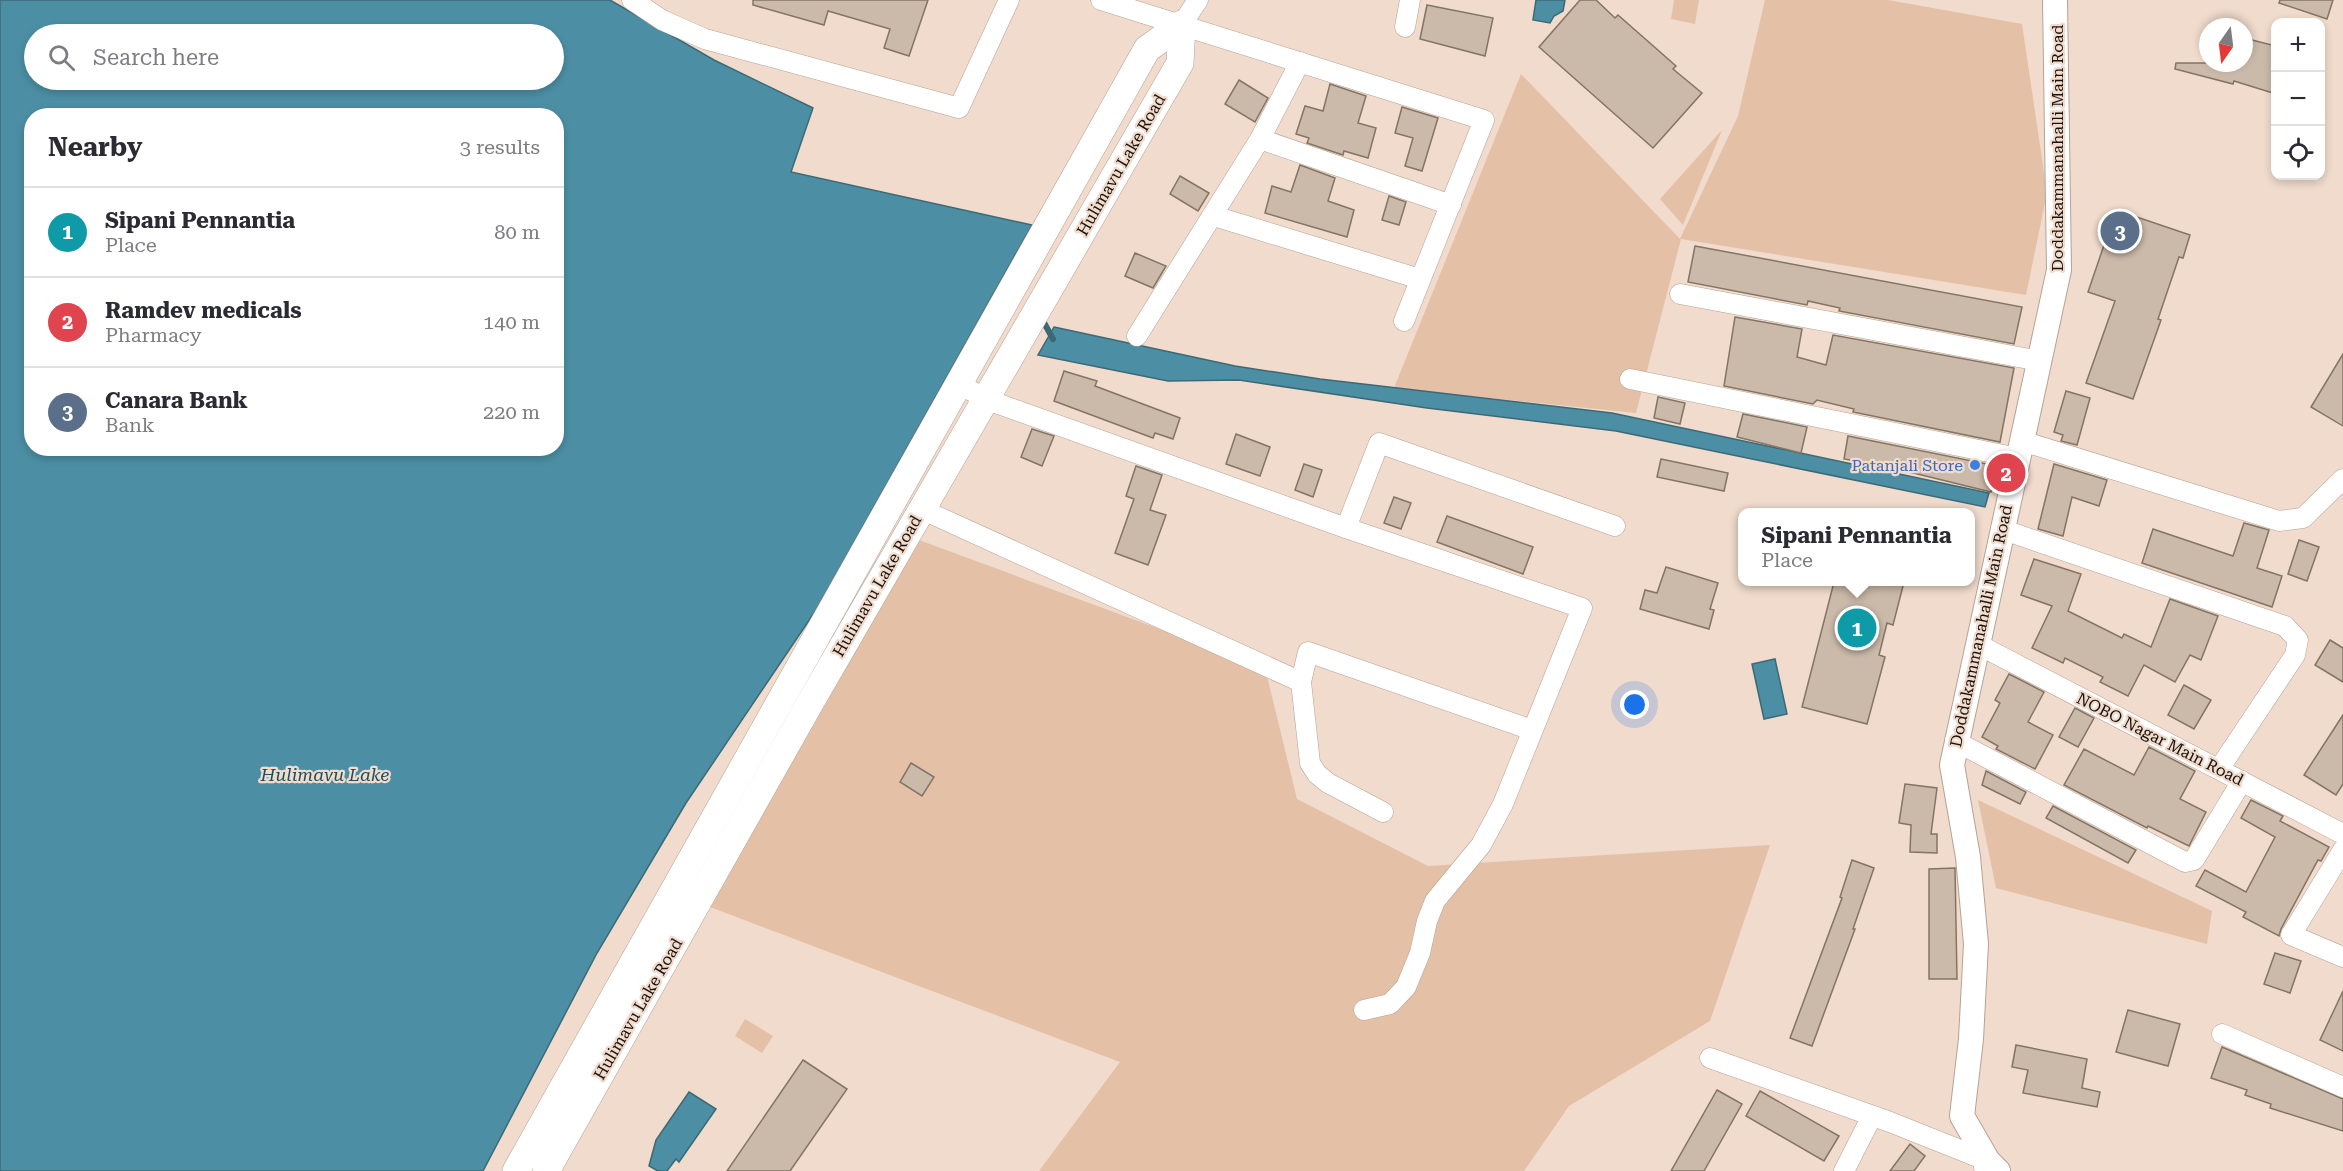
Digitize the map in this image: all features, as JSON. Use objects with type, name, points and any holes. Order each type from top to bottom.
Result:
[{"type":"main road","name":"Hulimavu Lake Road","points":[[516,1171],[1147,49],[1182,24]]},
{"type":"main road","name":"Hulimavu Lake Road","points":[[546,1171],[921,509],[1180,63],[1182,24]]},
{"type":"street","points":[[632,0],[662,20],[705,39],[959,108],[1009,0]]},
{"type":"street","points":[[1101,0],[1484,120],[1404,321]]},
{"type":"street","points":[[1182,24],[1198,0]]},
{"type":"street","points":[[1405,27],[1410,0]]},
{"type":"street","name":"Doddakammanahalli Main Road","points":[[1989,1168],[1962,1116],[1971,1039],[1976,944],[1968,857],[1952,775],[1955,741],[2059,270],[2055,0]]},
{"type":"street","points":[[1137,336],[1260,140],[1300,62]]},
{"type":"street","points":[[1260,140],[1450,205]]},
{"type":"street","points":[[1214,216],[1420,279]]},
{"type":"street","points":[[1680,294],[2040,361]]},
{"type":"street","points":[[1630,379],[2020,450],[2279,521],[2303,518],[2343,479]]},
{"type":"street","points":[[960,384],[985,399],[1346,528],[1582,608],[1503,804],[1480,845],[1435,901],[1427,921],[1420,953],[1406,987],[1390,1004],[1364,1010]]},
{"type":"street","points":[[1346,528],[1379,443],[1615,526]]},
{"type":"street","points":[[921,509],[1301,682]]},
{"type":"street","points":[[2001,529],[2285,626],[2298,640],[2295,655],[2218,769]]},
{"type":"street","name":"NOBO Nagar Main Road","points":[[1977,644],[2242,781],[2340,825]]},
{"type":"street","points":[[1383,812],[1317,774],[1310,763],[1301,682],[1308,652],[1532,729]]},
{"type":"street","points":[[1955,741],[2185,862],[2194,860],[2242,781]]},
{"type":"street","points":[[2343,850],[2291,935],[2343,957]]},
{"type":"street","points":[[2222,1034],[2343,1087]]},
{"type":"street","points":[[1710,1058],[1872,1116],[1989,1168]]},
{"type":"street","points":[[1844,1171],[1872,1116]]},
{"type":"shaded area","points":[[1674,0],[1699,0],[1695,24],[1671,19]]},
{"type":"shaded area","points":[[1765,0],[1888,0],[2022,24],[2047,193],[2026,295],[1681,239],[1636,413],[1394,388],[1521,74],[1680,239],[1738,116]]},
{"type":"shaded area","points":[[1722,130],[1683,225],[1660,199]]},
{"type":"shaded area","points":[[919,540],[1265,668],[1297,799],[1428,866],[1770,845],[1710,1021],[1569,1106],[1524,1171],[1039,1171],[1120,1062],[710,907]]},
{"type":"shaded area","points":[[1978,800],[2212,911],[2207,944],[1996,888]]},
{"type":"shaded area","points":[[745,1019],[773,1036],[762,1053],[735,1036]]},
{"type":"water","name":"Hulimavu Lake","points":[[0,0],[610,0],[714,60],[813,108],[791,172],[1032,225],[816,610],[686,803],[597,953],[483,1171],[0,1171]]},
{"type":"water","points":[[1536,0],[1565,0],[1563,11],[1554,16],[1550,23],[1533,20]]},
{"type":"water","points":[[1054,327],[1235,366],[1320,379],[1612,413],[1989,493],[1985,507],[1616,431],[1427,408],[1239,380],[1168,381],[1038,355]]},
{"type":"water","points":[[1775,659],[1787,714],[1764,719],[1752,664]]},
{"type":"water","points":[[689,1092],[716,1109],[679,1162],[676,1159],[667,1171],[658,1171],[649,1166],[656,1140]]},
{"type":"building","points":[[753,0],[928,0],[909,56],[884,48],[890,29],[828,11],[824,25],[753,5]]},
{"type":"building","points":[[1580,0],[1596,0],[1615,18],[1618,15],[1676,66],[1673,69],[1702,93],[1653,148],[1539,47]]},
{"type":"building","points":[[2280,0],[2333,0],[2327,19],[2279,3]]},
{"type":"building","points":[[1427,5],[1493,18],[1485,56],[1420,39]]},
{"type":"building","points":[[2253,40],[2271,45],[2271,92],[2234,81],[2233,84],[2175,69],[2176,63],[2199,63],[2199,72],[2253,72]]},
{"type":"building","points":[[1239,80],[1268,98],[1255,122],[1225,104]]},
{"type":"building","points":[[1330,84],[1366,96],[1358,123],[1376,128],[1368,158],[1344,151],[1343,155],[1307,143],[1309,138],[1296,134],[1305,106],[1323,111]]},
{"type":"building","points":[[1402,107],[1438,118],[1422,171],[1405,166],[1413,138],[1395,133]]},
{"type":"building","points":[[1300,165],[1335,178],[1328,201],[1354,210],[1347,237],[1265,213],[1272,186],[1291,192]]},
{"type":"building","points":[[1180,176],[1209,193],[1198,211],[1170,194]]},
{"type":"building","points":[[1389,196],[1406,202],[1399,225],[1382,220]]},
{"type":"building","points":[[2116,210],[2190,235],[2183,258],[2179,257],[2158,319],[2161,320],[2133,399],[2086,383],[2115,301],[2088,292]]},
{"type":"building","points":[[1695,246],[2022,307],[2014,344],[1839,311],[1840,308],[1808,301],[1807,305],[1688,282]]},
{"type":"building","points":[[1135,253],[1166,266],[1153,288],[1125,276]]},
{"type":"building","points":[[1735,317],[1802,329],[1797,357],[1826,365],[1833,335],[2014,368],[2000,442],[1853,412],[1854,409],[1817,400],[1813,404],[1724,386]]},
{"type":"building","points":[[2343,354],[2343,426],[2311,407]]},
{"type":"building","points":[[1064,371],[1097,381],[1095,386],[1180,418],[1173,439],[1155,433],[1153,438],[1054,401]]},
{"type":"building","points":[[2066,391],[2090,398],[2077,445],[2061,441],[2063,435],[2054,432]]},
{"type":"building","points":[[1658,397],[1685,403],[1680,424],[1654,418]]},
{"type":"building","points":[[1743,414],[1807,427],[1801,453],[1737,437]]},
{"type":"building","points":[[1032,429],[1054,436],[1042,466],[1021,457]]},
{"type":"building","points":[[1236,434],[1270,447],[1260,476],[1226,464]]},
{"type":"building","points":[[1848,436],[1997,466],[1991,492],[1885,466],[1844,459]]},
{"type":"building","points":[[1661,459],[1728,473],[1724,491],[1657,477]]},
{"type":"building","points":[[1304,464],[1322,470],[1313,497],[1295,490]]},
{"type":"building","points":[[2054,464],[2107,480],[2099,506],[2072,497],[2063,536],[2038,529]]},
{"type":"building","points":[[1136,466],[1162,475],[1150,510],[1166,515],[1148,565],[1115,553],[1134,499],[1126,496]]},
{"type":"building","points":[[1394,497],[1411,503],[1401,529],[1384,523]]},
{"type":"building","points":[[1447,516],[1533,547],[1523,574],[1437,542]]},
{"type":"building","points":[[2244,523],[2269,530],[2257,568],[2282,576],[2272,607],[2142,563],[2153,529],[2233,556]]},
{"type":"building","points":[[2299,540],[2319,547],[2307,581],[2288,574]]},
{"type":"building","points":[[2034,559],[2081,574],[2068,611],[2122,638],[2124,634],[2151,647],[2170,599],[2218,616],[2201,660],[2190,655],[2175,682],[2144,665],[2128,696],[2100,682],[2103,677],[2065,658],[2063,663],[2032,648],[2052,606],[2021,595]]},
{"type":"building","points":[[1666,567],[1718,583],[1710,609],[1714,610],[1709,629],[1640,609],[1645,590],[1657,593]]},
{"type":"building","points":[[1833,586],[1903,586],[1893,625],[1887,623],[1879,655],[1885,657],[1867,724],[1802,707]]},
{"type":"building","points":[[2330,640],[2343,648],[2343,682],[2315,665]]},
{"type":"building","points":[[2009,674],[2044,692],[2028,722],[2053,735],[2035,769],[1996,749],[1998,746],[1982,737],[2000,703],[1995,700]]},
{"type":"building","points":[[2184,685],[2211,700],[2194,729],[2168,715]]},
{"type":"building","points":[[2075,708],[2094,718],[2078,747],[2059,737]]},
{"type":"building","points":[[2343,715],[2343,784],[2336,795],[2304,775]]},
{"type":"building","points":[[2149,747],[2195,771],[2180,799],[2206,812],[2189,846],[2148,826],[2147,828],[2064,785],[2084,749],[2134,775]]},
{"type":"building","points":[[911,763],[934,777],[922,796],[900,782]]},
{"type":"building","points":[[1986,771],[2026,792],[2020,804],[1982,785]]},
{"type":"building","points":[[1905,784],[1937,788],[1931,834],[1937,834],[1937,853],[1910,852],[1911,825],[1899,823]]},
{"type":"building","points":[[2251,800],[2283,816],[2280,821],[2329,847],[2321,861],[2318,860],[2279,936],[2243,917],[2246,912],[2196,886],[2205,870],[2246,892],[2275,837],[2241,818]]},
{"type":"building","points":[[2053,806],[2136,850],[2128,863],[2046,818]]},
{"type":"building","points":[[1852,860],[1874,868],[1853,929],[1855,929],[1812,1046],[1790,1038],[1842,898],[1840,897]]},
{"type":"building","points":[[1955,868],[1957,979],[1929,979],[1929,869]]},
{"type":"building","points":[[2275,953],[2301,961],[2290,993],[2264,984]]},
{"type":"building","points":[[2343,991],[2343,1051],[2320,1040]]},
{"type":"building","points":[[2128,1010],[2180,1024],[2168,1066],[2116,1052]]},
{"type":"building","points":[[2016,1045],[2087,1059],[2082,1088],[2100,1092],[2097,1107],[2023,1093],[2028,1070],[2012,1067]]},
{"type":"building","points":[[2222,1047],[2343,1099],[2343,1131],[2270,1108],[2271,1104],[2245,1095],[2247,1090],[2211,1078]]},
{"type":"building","points":[[803,1060],[847,1089],[790,1171],[727,1171]]},
{"type":"building","points":[[1717,1090],[1742,1104],[1704,1171],[1671,1171]]},
{"type":"building","points":[[1760,1091],[1839,1136],[1824,1161],[1746,1116]]},
{"type":"building","points":[[1910,1144],[1925,1156],[1914,1171],[1890,1171]]},
{"type":"waterway","points":[[1042,319],[1053,339]]},
{"type":"place","name":"Canara Bank","points":[[2120,231]]},
{"type":"place","name":"Patanjali Store","points":[[1975,465]]},
{"type":"place","name":"Ramdev medicals","points":[[2006,473]]},
{"type":"place","name":"Sipani Pennantia","points":[[1857,628]]}]
